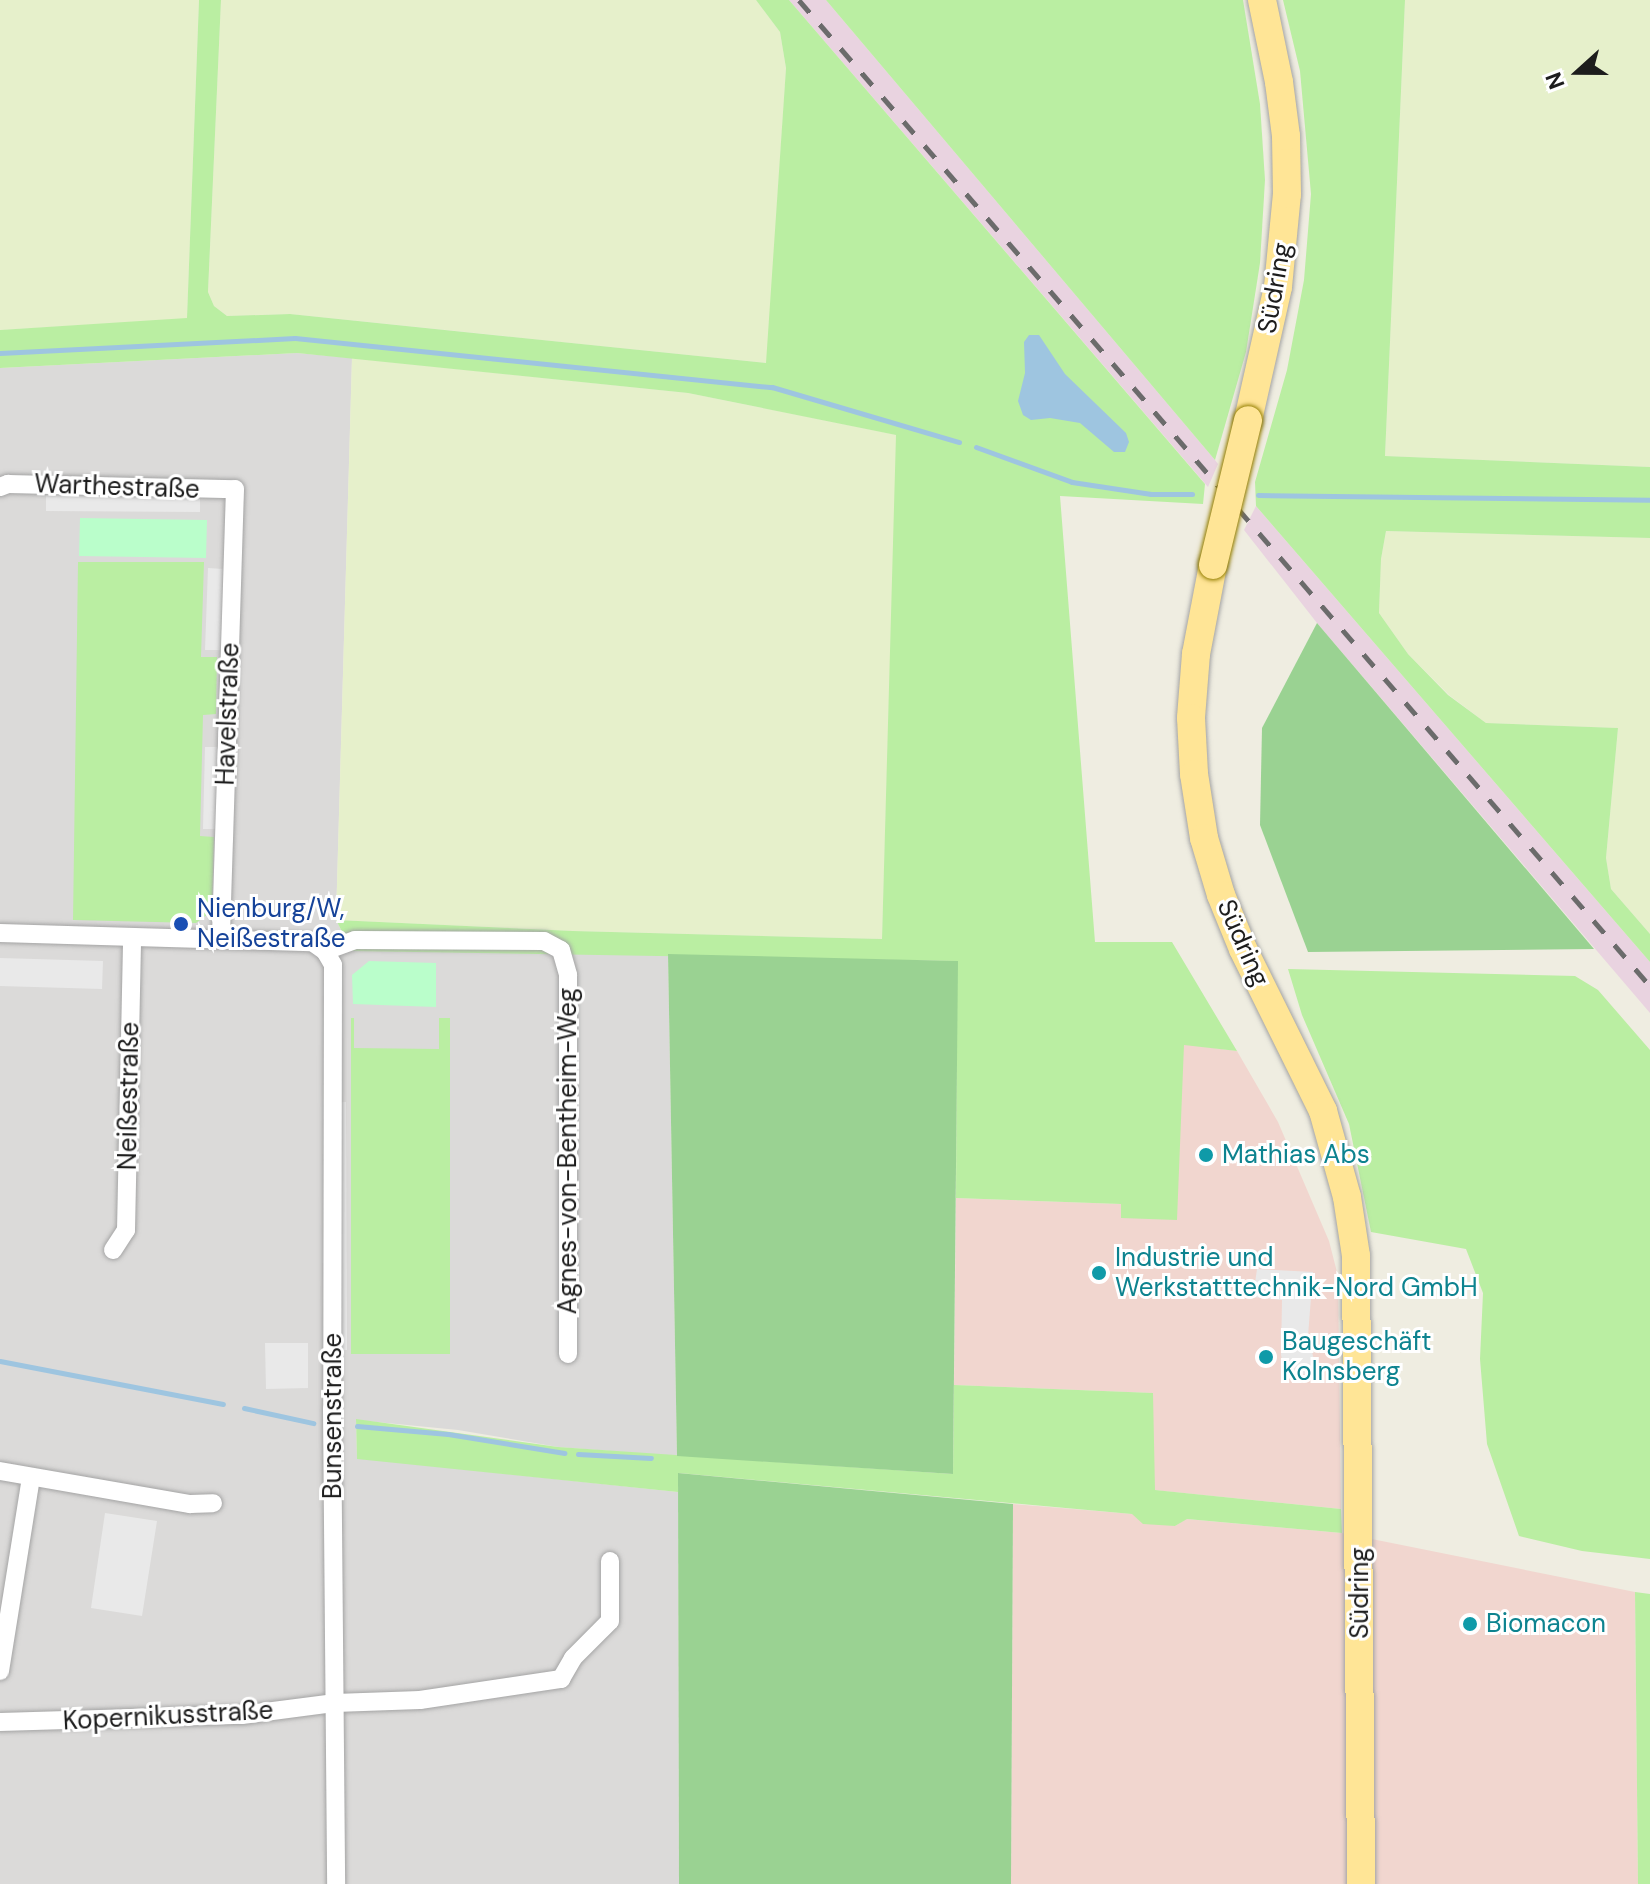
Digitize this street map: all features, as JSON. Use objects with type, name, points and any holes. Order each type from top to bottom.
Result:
[{"type":"main road","name":"Südring","points":[[1262,0],[1283,109],[1287,194],[1278,287],[1213,565],[1196,654],[1191,718],[1194,774],[1204,838],[1221,895],[1243,949],[1311,1082],[1329,1125],[1347,1197],[1356,1256],[1361,1884]]},
{"type":"street","name":"Warthestraße","points":[[0,487],[8,484],[235,489]]},
{"type":"street","name":"Havelstraße","points":[[221,939],[235,489]]},
{"type":"street","points":[[0,933],[312,942],[325,951]]},
{"type":"street","name":"Neißestraße","points":[[113,1250],[126,1230],[132,939]]},
{"type":"street","name":"Agnes-von-Bentheim-Weg","points":[[325,951],[355,940],[544,941],[561,950],[568,975],[568,1354]]},
{"type":"street","name":"Bunsenstraße","points":[[325,951],[333,965],[334,994],[332,1440],[336,1884]]},
{"type":"street","points":[[0,1471],[190,1504],[213,1503]]},
{"type":"street","points":[[0,1671],[31,1478]]},
{"type":"street","name":"Kopernikusstraße","points":[[0,1722],[242,1715],[335,1703],[420,1700],[561,1679],[573,1658],[610,1621],[610,1561]]},
{"type":"shaded area","points":[[789,0],[826,0],[1215,460],[1218,464],[1208,487]]},
{"type":"shaded area","points":[[297,353],[352,358],[336,920],[352,951],[668,954],[677,1456],[558,1447],[458,1430],[356,1420],[357,1458],[678,1492],[679,1884],[0,1884],[0,368]]},
{"type":"shaded area","points":[[46,495],[200,497],[200,512],[46,511]]},
{"type":"shaded area","points":[[1256,506],[1650,962],[1650,1013],[1317,623],[1244,530]]},
{"type":"shaded area","points":[[208,568],[223,569],[221,650],[205,650]]},
{"type":"shaded area","points":[[205,747],[221,747],[218,829],[203,829]]},
{"type":"shaded area","points":[[0,958],[103,961],[102,989],[0,986]]},
{"type":"shaded area","points":[[1184,1044],[1237,1051],[1278,1122],[1329,1241],[1338,1276],[1341,1509],[1154,1490],[1152,1393],[954,1385],[956,1198],[1121,1204],[1122,1218]]},
{"type":"shaded area","points":[[339,1102],[346,1102],[347,1350],[340,1350]]},
{"type":"shaded area","points":[[1257,1269],[1313,1272],[1308,1336],[1317,1372],[1286,1377],[1281,1355],[1282,1300],[1253,1297]]},
{"type":"shaded area","points":[[265,1343],[308,1343],[308,1388],[266,1389]]},
{"type":"shaded area","points":[[1013,1504],[1133,1514],[1175,1526],[1186,1519],[1342,1533],[1635,1592],[1638,1884],[1011,1884]]},
{"type":"shaded area","points":[[105,1513],[157,1521],[142,1616],[91,1608]]},
{"type":"green space","points":[[0,0],[199,0],[187,319],[0,330]]},
{"type":"green space","points":[[199,0],[221,0],[208,292],[214,306],[227,316],[290,314],[766,363],[786,68],[780,32],[756,0],[789,0],[1205,484],[1203,504],[1060,496],[1095,942],[1172,942],[1237,1051],[1184,1045],[1177,1220],[1121,1218],[1121,1204],[956,1198],[957,961],[352,951],[336,920],[573,931],[882,939],[896,435],[688,393],[297,353],[0,368],[0,330],[187,318]]},
{"type":"green space","points":[[221,0],[756,0],[780,32],[786,68],[767,363],[290,314],[227,316],[214,306],[208,292]]},
{"type":"green space","points":[[826,0],[1243,0],[1260,104],[1265,180],[1260,263],[1246,352],[1215,460]]},
{"type":"green space","points":[[1283,0],[1405,0],[1385,456],[1650,467],[1650,538],[1386,531],[1381,559],[1379,613],[1408,654],[1448,695],[1486,723],[1618,728],[1606,858],[1611,889],[1650,934],[1650,962],[1256,506],[1255,482],[1287,370],[1304,280],[1311,194],[1300,71]]},
{"type":"green space","points":[[1405,0],[1650,0],[1650,467],[1385,456]]},
{"type":"green space","points":[[352,358],[688,393],[897,435],[882,939],[573,931],[336,920]]},
{"type":"green space","points":[[80,518],[207,520],[206,558],[79,556]]},
{"type":"green space","points":[[1386,531],[1650,538],[1650,934],[1611,889],[1606,858],[1618,728],[1486,723],[1449,695],[1408,654],[1379,613],[1381,559]]},
{"type":"green space","points":[[78,562],[204,562],[201,657],[217,657],[216,714],[203,715],[200,836],[214,837],[212,911],[196,923],[73,920]]},
{"type":"green space","points":[[1317,623],[1594,949],[1308,952],[1260,825],[1262,728]]},
{"type":"green space","points":[[668,954],[958,961],[953,1474],[677,1456]]},
{"type":"green space","points":[[369,961],[436,963],[436,1007],[353,1004],[352,975]]},
{"type":"green space","points":[[1288,969],[1575,976],[1598,990],[1650,1050],[1650,1559],[1582,1551],[1519,1536],[1487,1444],[1480,1359],[1483,1293],[1466,1249],[1371,1232],[1349,1124],[1302,1015]]},
{"type":"green space","points":[[351,1018],[354,1018],[354,1048],[439,1049],[439,1018],[450,1018],[450,1354],[351,1354]]},
{"type":"green space","points":[[954,1385],[1153,1393],[1155,1490],[1341,1509],[1342,1533],[1187,1519],[1175,1526],[1143,1524],[1132,1514],[679,1473],[678,1492],[357,1459],[356,1419],[558,1447],[953,1474]]},
{"type":"green space","points":[[678,1473],[1013,1504],[1011,1884],[679,1884]]},
{"type":"green space","points":[[1635,1592],[1650,1594],[1650,1884],[1638,1884]]},
{"type":"water","points":[[1029,335],[1039,335],[1065,374],[1126,433],[1129,442],[1125,452],[1114,452],[1080,423],[1050,418],[1031,420],[1023,415],[1018,401],[1025,373],[1024,342]]},
{"type":"waterway","points":[[0,353],[295,338],[772,387],[959,442]]},
{"type":"waterway","points":[[976,447],[1072,482],[1151,494],[1192,494]]},
{"type":"waterway","points":[[1258,495],[1650,500]]},
{"type":"waterway","points":[[0,1361],[223,1404]]},
{"type":"waterway","points":[[244,1408],[313,1423]]},
{"type":"waterway","points":[[357,1426],[448,1434],[564,1453]]},
{"type":"waterway","points":[[578,1454],[651,1458]]},
{"type":"railway","points":[[799,0],[1650,986]]},
{"type":"place","name":"Nienburg/W, Neißestraße","points":[[181,924]]},
{"type":"place","name":"Mathias Abs","points":[[1206,1155]]},
{"type":"place","name":"Industrie und Werkstatttechnik-Nord GmbH","points":[[1099,1273]]},
{"type":"place","name":"Baugeschäft Kolnsberg","points":[[1266,1357]]},
{"type":"place","name":"Biomacon","points":[[1470,1624]]}]
